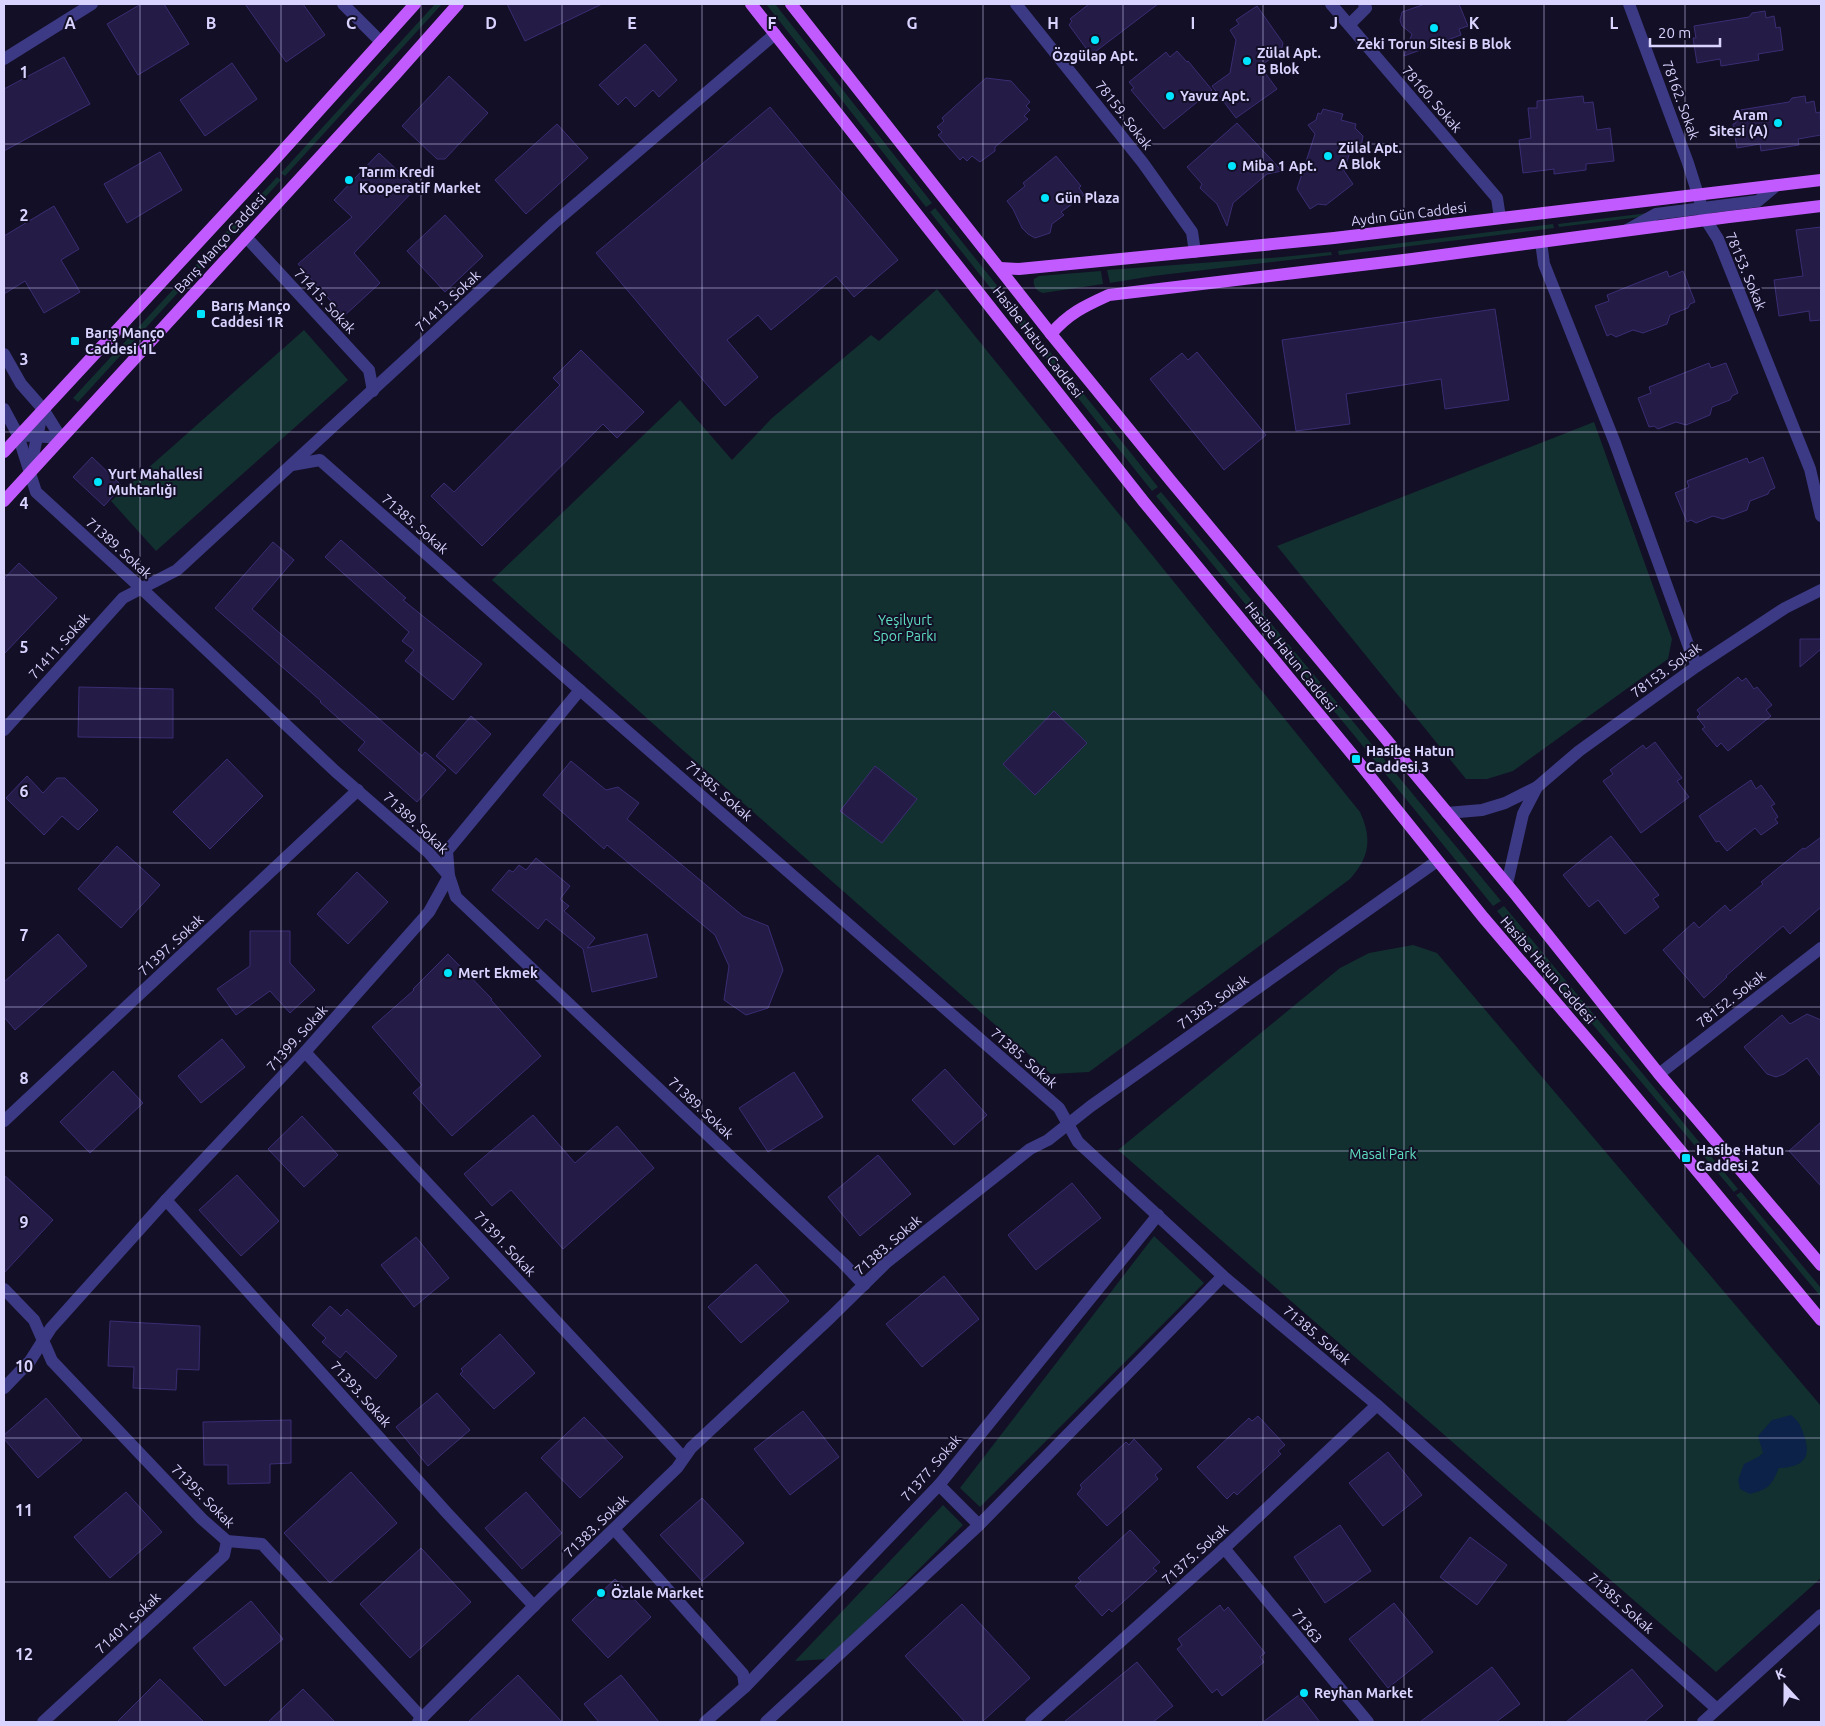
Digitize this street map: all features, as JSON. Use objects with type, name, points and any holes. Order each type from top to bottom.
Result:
[{"type":"main road","name":"Barış Manço Caddesi","points":[[4,452],[205,236],[415,4]]},
{"type":"main road","name":"Barış Manço Caddesi","points":[[4,502],[29,472],[395,75],[458,4]]},
{"type":"main road","name":"Hasibe Hatun Caddesi","points":[[751,4],[1144,502],[1356,759],[1483,918],[1605,1060],[1821,1320]]},
{"type":"main road","name":"Hasibe Hatun Caddesi","points":[[791,4],[1051,334],[1177,489],[1507,884],[1659,1074],[1821,1264]]},
{"type":"main road","name":"Aydın Gün Caddesi","points":[[1000,268],[1019,269],[1334,238],[1821,180]]},
{"type":"main road","points":[[1051,334],[1064,320],[1080,308],[1109,295],[1821,206]]},
{"type":"street","points":[[4,59],[92,4]]},
{"type":"street","points":[[342,4],[381,42]]},
{"type":"street","name":"78159. Sokak","points":[[1016,4],[1143,163],[1192,232],[1195,252]]},
{"type":"street","name":"78160. Sokak","points":[[1331,4],[1497,198],[1500,218]]},
{"type":"street","points":[[1349,25],[1366,8],[1364,4]]},
{"type":"street","name":"78162. Sokak","points":[[1629,4],[1682,145],[1702,207]]},
{"type":"street","name":"71413. Sokak","points":[[142,588],[177,570],[554,223],[775,34]]},
{"type":"street","points":[[1625,231],[1656,214],[1758,201],[1777,185]]},
{"type":"street","name":"78153. Sokak","points":[[1702,207],[1706,220],[1718,239],[1810,469],[1821,516]]},
{"type":"street","name":"71415. Sokak","points":[[246,237],[369,370],[373,391]]},
{"type":"street","points":[[1541,242],[1544,264],[1615,443],[1697,666]]},
{"type":"street","points":[[4,354],[21,384],[43,409],[61,438]]},
{"type":"street","name":"71389. Sokak","points":[[4,409],[18,436],[36,492],[142,588],[335,770],[430,852],[449,876],[456,897],[836,1256],[864,1285]]},
{"type":"street","points":[[29,472],[43,409]]},
{"type":"street","points":[[18,436],[61,438]]},
{"type":"street","name":"71385. Sokak","points":[[292,465],[320,460],[580,690],[1059,1108],[1078,1142],[1223,1276],[1377,1405],[1717,1709]]},
{"type":"street","name":"71411. Sokak","points":[[4,730],[123,598],[142,588]]},
{"type":"street","name":"78153. Sokak","points":[[1446,813],[1482,810],[1505,803],[1537,787],[1579,751],[1697,666],[1785,608],[1821,590]]},
{"type":"street","points":[[449,876],[447,851],[580,690]]},
{"type":"street","name":"78153. Sokak","points":[[1507,884],[1523,814],[1537,787]]},
{"type":"street","name":"71397. Sokak","points":[[4,1121],[358,790]]},
{"type":"street","name":"71383. Sokak","points":[[420,1720],[534,1606],[677,1468],[683,1457],[887,1262],[1030,1149],[1048,1140],[1091,1106],[1437,861]]},
{"type":"street","name":"71399. Sokak","points":[[4,1388],[30,1361],[51,1328],[166,1200],[305,1052],[429,912],[449,876]]},
{"type":"street","name":"78152. Sokak","points":[[1659,1074],[1821,948]]},
{"type":"street","name":"71391. Sokak","points":[[305,1052],[683,1457]]},
{"type":"street","name":"71393. Sokak","points":[[166,1200],[446,1513],[534,1606]]},
{"type":"street","name":"71377. Sokak","points":[[705,1722],[745,1687],[939,1485],[1158,1215]]},
{"type":"street","points":[[766,1722],[979,1525],[1223,1276]]},
{"type":"street","name":"71395. Sokak","points":[[4,1289],[34,1320],[52,1361],[202,1519],[227,1541],[262,1544],[420,1720]]},
{"type":"street","name":"71375. Sokak","points":[[1031,1722],[1224,1548],[1377,1405]]},
{"type":"street","points":[[939,1485],[979,1525]]},
{"type":"street","points":[[614,1529],[743,1674],[745,1687]]},
{"type":"street","name":"71401. Sokak","points":[[43,1722],[224,1555],[227,1541]]},
{"type":"street","name":"71363","points":[[1224,1548],[1368,1722]]},
{"type":"street","points":[[1703,1722],[1821,1615]]},
{"type":"green space","points":[[435,4],[442,4],[285,176],[281,173]]},
{"type":"green space","points":[[766,4],[775,4],[932,203],[926,207]]},
{"type":"green space","points":[[277,177],[281,180],[78,402],[73,398]]},
{"type":"green space","points":[[935,208],[1158,487],[1152,491],[930,212]]},
{"type":"green space","points":[[1648,213],[1649,216],[1559,227],[1558,224]]},
{"type":"green space","points":[[1553,224],[1554,228],[1339,255],[1338,251]]},
{"type":"green space","points":[[1331,252],[1332,255],[1153,276],[1110,283],[1107,270],[1282,257]]},
{"type":"green space","points":[[1101,271],[1103,284],[1043,293],[1034,286],[1034,279],[1039,276]]},
{"type":"green space","name":"Yeşilyurt Spor Parkı","points":[[937,289],[1360,812],[1366,830],[1367,847],[1365,855],[1357,871],[1350,879],[1089,1072],[1051,1074],[492,580],[680,400],[732,460],[772,418],[871,335],[879,341]]},
{"type":"green space","points":[[304,330],[348,380],[156,551],[111,501]]},
{"type":"green space","points":[[1594,422],[1672,639],[1668,659],[1513,771],[1487,779],[1466,779],[1277,546]]},
{"type":"green space","points":[[1161,492],[1501,901],[1493,906],[1156,496]]},
{"type":"green space","points":[[1504,906],[1738,1189],[1734,1192],[1497,911]]},
{"type":"green space","name":"Masal Park","points":[[1413,945],[1437,953],[1821,1406],[1821,1578],[1716,1672],[1118,1150],[1340,968],[1369,953]]},
{"type":"green space","points":[[1741,1192],[1821,1288],[1821,1297],[1736,1195]]},
{"type":"green space","points":[[1154,1236],[1204,1283],[980,1507],[960,1488]]},
{"type":"green space","points":[[943,1505],[963,1525],[829,1659],[795,1661]]},
{"type":"water","points":[[1791,1415],[1796,1419],[1804,1435],[1807,1450],[1804,1460],[1794,1466],[1779,1468],[1769,1486],[1761,1490],[1750,1494],[1740,1489],[1738,1480],[1744,1464],[1763,1453],[1758,1436],[1772,1420]]},
{"type":"building","points":[[141,4],[164,4],[189,44],[138,75],[107,24]]},
{"type":"building","points":[[245,4],[303,4],[325,35],[286,62]]},
{"type":"building","points":[[507,4],[602,4],[525,41]]},
{"type":"building","name":"Özgülap Apt.","points":[[1089,4],[1158,4],[1091,55],[1069,25],[1072,21],[1070,19]]},
{"type":"building","name":"Zeki Torun Sitesi B Blok","points":[[1425,4],[1459,4],[1468,26],[1459,29],[1461,35],[1404,56],[1412,34],[1402,26],[1400,20],[1402,12]]},
{"type":"building","name":"Zülal Apt. B Blok","points":[[1257,6],[1283,43],[1281,52],[1260,66],[1277,89],[1236,118],[1212,86],[1230,73],[1236,40],[1230,30],[1239,24],[1236,20]]},
{"type":"building","points":[[1765,11],[1766,18],[1774,16],[1776,28],[1780,27],[1783,50],[1758,54],[1759,60],[1721,66],[1720,59],[1697,63],[1693,38],[1696,38],[1694,26],[1749,17],[1752,13]]},
{"type":"building","points":[[645,44],[677,80],[659,97],[653,90],[635,107],[626,97],[618,105],[599,85]]},
{"type":"building","name":"Yavuz Apt.","points":[[1177,51],[1188,61],[1212,90],[1164,129],[1131,90],[1134,88],[1129,82],[1166,52],[1170,57]]},
{"type":"building","points":[[64,57],[90,104],[4,151],[4,89]]},
{"type":"building","points":[[232,63],[257,99],[205,136],[180,100]]},
{"type":"building","points":[[449,76],[488,113],[445,159],[437,159],[402,126]]},
{"type":"building","points":[[986,78],[1011,81],[1030,102],[1026,106],[1030,110],[1024,116],[1028,119],[995,147],[995,151],[980,162],[972,156],[967,161],[963,157],[960,160],[938,135],[942,132],[937,127],[944,121],[942,118]]},
{"type":"building","points":[[1583,96],[1584,103],[1593,102],[1597,130],[1610,128],[1614,161],[1586,164],[1586,170],[1554,174],[1554,169],[1523,173],[1519,140],[1531,138],[1528,108],[1537,108],[1537,101]]},
{"type":"building","name":"Aram Sitesi (A)","points":[[1805,96],[1806,103],[1814,101],[1816,113],[1820,112],[1821,135],[1798,139],[1799,145],[1761,151],[1760,144],[1737,148],[1733,124],[1736,123],[1734,111],[1789,102],[1792,98]]},
{"type":"building","points":[[770,107],[898,260],[854,297],[836,276],[771,330],[758,315],[727,340],[758,377],[725,406],[596,253]]},
{"type":"building","name":"Zülal Apt. A Blok","points":[[1323,109],[1343,114],[1341,120],[1356,124],[1355,128],[1363,136],[1361,147],[1349,155],[1344,171],[1353,184],[1326,205],[1318,204],[1310,209],[1297,189],[1315,134],[1308,125],[1316,120],[1318,113],[1321,114]]},
{"type":"building","name":"Miba 1 Apt.","points":[[1237,123],[1282,171],[1267,174],[1233,203],[1227,226],[1217,204],[1200,188],[1202,184],[1187,167]]},
{"type":"building","points":[[557,124],[588,158],[526,214],[495,180]]},
{"type":"building","points":[[160,152],[182,190],[127,223],[104,184]]},
{"type":"building","points":[[379,153],[416,188],[354,253],[380,283],[344,316],[298,264],[352,217],[334,200]]},
{"type":"building","name":"Gün Plaza","points":[[1056,156],[1081,186],[1079,188],[1084,195],[1061,212],[1064,215],[1052,224],[1050,233],[1035,238],[1022,228],[1007,201],[1025,186],[1023,183]]},
{"type":"building","points":[[54,206],[79,249],[61,260],[80,292],[44,313],[25,281],[4,294],[4,236]]},
{"type":"building","points":[[445,215],[483,256],[445,292],[407,251]]},
{"type":"building","points":[[1821,227],[1821,320],[1810,321],[1809,311],[1779,316],[1774,280],[1803,276],[1796,230]]},
{"type":"building","points":[[1667,271],[1669,277],[1683,271],[1695,302],[1690,304],[1688,308],[1670,315],[1667,324],[1643,333],[1633,330],[1616,337],[1611,334],[1607,336],[1595,306],[1609,301],[1607,295]]},
{"type":"building","points":[[1495,309],[1509,400],[1445,409],[1441,379],[1346,394],[1350,424],[1296,431],[1282,340]]},
{"type":"building","points":[[581,350],[644,412],[617,438],[603,424],[482,546],[431,496],[444,483],[454,492],[560,385],[553,378]]},
{"type":"building","points":[[1197,352],[1266,435],[1224,470],[1150,379],[1182,353],[1188,360]]},
{"type":"building","points":[[1709,363],[1711,368],[1726,363],[1738,393],[1732,396],[1730,400],[1712,407],[1710,415],[1686,425],[1676,422],[1658,429],[1654,426],[1649,427],[1638,398],[1651,393],[1649,387]]},
{"type":"building","name":"Yurt Mahallesi Muhtarlığı","points":[[92,457],[122,486],[104,506],[73,477]]},
{"type":"building","points":[[1763,457],[1775,488],[1770,490],[1768,494],[1750,501],[1747,510],[1723,519],[1713,516],[1696,523],[1691,520],[1687,522],[1675,493],[1689,487],[1687,481],[1747,458],[1749,463]]},
{"type":"building","points":[[341,540],[406,598],[403,600],[482,664],[453,700],[405,661],[414,650],[402,641],[409,632],[325,557]]},
{"type":"building","points":[[273,542],[294,560],[252,609],[422,756],[425,752],[446,770],[417,802],[358,750],[365,742],[215,608]]},
{"type":"building","points":[[19,563],[57,598],[4,654],[4,579]]},
{"type":"building","points":[[1800,639],[1821,639],[1821,649],[1800,667]]},
{"type":"building","points":[[1738,677],[1742,681],[1746,678],[1754,689],[1757,687],[1772,705],[1766,710],[1771,716],[1728,751],[1721,743],[1717,747],[1702,729],[1705,727],[1697,717],[1700,714],[1697,710]]},
{"type":"building","points":[[79,687],[173,689],[173,738],[78,737]]},
{"type":"building","points":[[1054,711],[1087,743],[1035,795],[1003,764]]},
{"type":"building","points":[[471,716],[491,734],[456,774],[436,756]]},
{"type":"building","points":[[1655,742],[1682,778],[1677,781],[1689,797],[1641,833],[1603,781],[1613,774],[1610,770],[1643,745],[1646,749]]},
{"type":"building","points":[[227,759],[263,796],[210,849],[173,812]]},
{"type":"building","points":[[571,761],[606,790],[618,787],[639,803],[627,819],[743,916],[768,926],[783,970],[768,1008],[746,1015],[724,1000],[729,966],[715,935],[607,845],[604,849],[543,795]]},
{"type":"building","points":[[875,766],[917,799],[882,843],[840,811]]},
{"type":"building","points":[[27,776],[43,793],[57,778],[65,778],[98,810],[78,830],[62,816],[44,835],[6,798]]},
{"type":"building","points":[[1751,780],[1756,789],[1761,785],[1775,804],[1771,806],[1778,817],[1775,819],[1778,823],[1761,835],[1755,828],[1727,851],[1719,841],[1716,842],[1699,816]]},
{"type":"building","points":[[1611,836],[1659,895],[1653,899],[1659,907],[1625,934],[1598,900],[1589,907],[1563,875]]},
{"type":"building","points":[[1821,837],[1821,907],[1790,934],[1783,926],[1704,998],[1663,950],[1694,922],[1699,928],[1725,905],[1730,911],[1763,884],[1761,882],[1803,848],[1805,849]]},
{"type":"building","points":[[117,846],[160,885],[121,928],[78,889]]},
{"type":"building","points":[[536,858],[570,886],[560,899],[569,906],[564,911],[595,938],[587,948],[647,934],[657,977],[592,992],[583,949],[546,919],[538,929],[492,890],[509,870],[513,872],[519,865],[526,870]]},
{"type":"building","points":[[357,872],[388,902],[348,944],[317,914]]},
{"type":"building","points":[[250,931],[290,931],[290,963],[315,990],[290,1013],[270,991],[236,1015],[217,989],[250,966]]},
{"type":"building","points":[[58,934],[87,966],[15,1030],[4,1017],[4,982]]},
{"type":"building","points":[[448,954],[492,999],[541,1056],[452,1136],[413,1093],[422,1085],[372,1027],[414,990]]},
{"type":"building","points":[[1807,1014],[1821,1020],[1821,1077],[1807,1058],[1784,1074],[1776,1077],[1767,1074],[1744,1047],[1782,1015],[1790,1024]]},
{"type":"building","points":[[222,1039],[245,1067],[201,1103],[178,1076]]},
{"type":"building","points":[[945,1069],[987,1115],[954,1145],[912,1100]]},
{"type":"building","points":[[113,1071],[143,1103],[90,1153],[60,1122]]},
{"type":"building","points":[[794,1072],[823,1117],[768,1152],[739,1108]]},
{"type":"building","points":[[533,1115],[575,1163],[617,1126],[654,1168],[563,1249],[511,1190],[492,1206],[464,1174]]},
{"type":"building","points":[[302,1116],[338,1155],[304,1187],[268,1149]]},
{"type":"building","points":[[1821,1122],[1821,1186],[1789,1151]]},
{"type":"building","points":[[878,1155],[911,1194],[860,1236],[828,1197]]},
{"type":"building","points":[[4,1175],[53,1220],[4,1273]]},
{"type":"building","points":[[237,1175],[279,1221],[241,1256],[199,1210]]},
{"type":"building","points":[[1072,1183],[1101,1218],[1036,1270],[1008,1235]]},
{"type":"building","points":[[416,1237],[449,1278],[414,1307],[381,1265]]},
{"type":"building","points":[[756,1264],[789,1301],[741,1343],[708,1307]]},
{"type":"building","points":[[944,1276],[979,1319],[922,1367],[886,1324]]},
{"type":"building","points":[[330,1306],[341,1316],[347,1309],[397,1356],[376,1379],[346,1351],[340,1358],[322,1342],[326,1338],[312,1325]]},
{"type":"building","points":[[110,1321],[200,1326],[199,1370],[177,1369],[176,1390],[133,1388],[134,1367],[108,1366]]},
{"type":"building","points":[[500,1334],[535,1373],[494,1409],[460,1374],[463,1371],[461,1369]]},
{"type":"building","points":[[437,1393],[470,1430],[428,1466],[396,1427]]},
{"type":"building","points":[[46,1398],[82,1440],[38,1478],[4,1439],[4,1435]]},
{"type":"building","points":[[803,1411],[839,1457],[790,1495],[754,1449]]},
{"type":"building","points":[[1258,1416],[1285,1445],[1278,1451],[1281,1454],[1237,1495],[1234,1492],[1227,1499],[1197,1467],[1249,1418],[1252,1421]]},
{"type":"building","points":[[584,1417],[623,1457],[580,1498],[541,1458]]},
{"type":"building","points":[[291,1420],[291,1463],[270,1464],[270,1483],[228,1484],[228,1465],[204,1465],[203,1422]]},
{"type":"building","points":[[1134,1439],[1162,1469],[1155,1475],[1158,1479],[1107,1526],[1077,1494],[1082,1488],[1080,1485],[1126,1442],[1129,1445]]},
{"type":"building","points":[[1388,1452],[1422,1495],[1383,1526],[1349,1483]]},
{"type":"building","points":[[351,1472],[397,1523],[330,1583],[284,1533]]},
{"type":"building","points":[[126,1492],[162,1532],[110,1578],[74,1537]]},
{"type":"building","points":[[526,1492],[562,1533],[522,1569],[485,1528]]},
{"type":"building","points":[[702,1498],[744,1543],[702,1581],[660,1535]]},
{"type":"building","points":[[1340,1525],[1371,1571],[1325,1603],[1294,1557]]},
{"type":"building","points":[[1130,1530],[1160,1562],[1153,1568],[1157,1571],[1112,1612],[1109,1609],[1102,1616],[1075,1586],[1081,1581],[1078,1578]]},
{"type":"building","points":[[1470,1537],[1507,1565],[1477,1605],[1440,1577]]},
{"type":"building","points":[[421,1548],[471,1602],[410,1658],[360,1604]]},
{"type":"building","points":[[615,1579],[651,1617],[608,1658],[572,1620]]},
{"type":"building","points":[[251,1601],[283,1639],[225,1686],[193,1648]]},
{"type":"building","points":[[1394,1603],[1433,1652],[1388,1688],[1349,1639]]},
{"type":"building","points":[[962,1604],[1030,1678],[982,1722],[965,1722],[905,1656]]},
{"type":"building","points":[[1220,1605],[1224,1611],[1228,1607],[1265,1653],[1260,1657],[1264,1662],[1222,1696],[1217,1689],[1212,1693],[1177,1649],[1182,1645],[1178,1639]]},
{"type":"building","points":[[1137,1662],[1173,1706],[1153,1722],[1064,1722]]},
{"type":"building","points":[[1492,1667],[1520,1704],[1496,1722],[1420,1722]]},
{"type":"building","points":[[1632,1669],[1663,1706],[1644,1722],[1566,1722]]},
{"type":"building","points":[[518,1675],[562,1722],[468,1722]]},
{"type":"building","points":[[621,1675],[659,1722],[599,1722],[584,1704]]},
{"type":"building","points":[[160,1679],[204,1722],[117,1722]]},
{"type":"building","points":[[303,1689],[335,1722],[268,1722]]},
{"type":"building","points":[[1299,1695],[1320,1722],[1263,1722]]},
{"type":"place","name":"Zeki Torun Sitesi B Blok","points":[[1434,28]]},
{"type":"place","name":"Özgülap Apt.","points":[[1095,40]]},
{"type":"place","name":"Zülal Apt. B Blok","points":[[1247,61]]},
{"type":"place","name":"Yavuz Apt.","points":[[1170,96]]},
{"type":"place","name":"Aram Sitesi (A)","points":[[1778,123]]},
{"type":"place","name":"Zülal Apt. A Blok","points":[[1328,156]]},
{"type":"place","name":"Miba 1 Apt.","points":[[1232,166]]},
{"type":"place","name":"Tarım Kredi Kooperatif Market","points":[[349,180]]},
{"type":"place","name":"Gün Plaza","points":[[1045,198]]},
{"type":"place","name":"Barış Manço Caddesi 1R","points":[[201,314]]},
{"type":"place","name":"Barış Manço Caddesi 1L","points":[[75,341]]},
{"type":"place","name":"Yurt Mahallesi Muhtarlığı","points":[[98,482]]},
{"type":"place","name":"Hasibe Hatun Caddesi 3","points":[[1356,759]]},
{"type":"place","name":"Mert Ekmek","points":[[448,973]]},
{"type":"place","name":"Hasibe Hatun Caddesi 2","points":[[1686,1158]]},
{"type":"place","name":"Özlale Market","points":[[601,1593]]},
{"type":"place","name":"Reyhan Market","points":[[1304,1693]]}]
